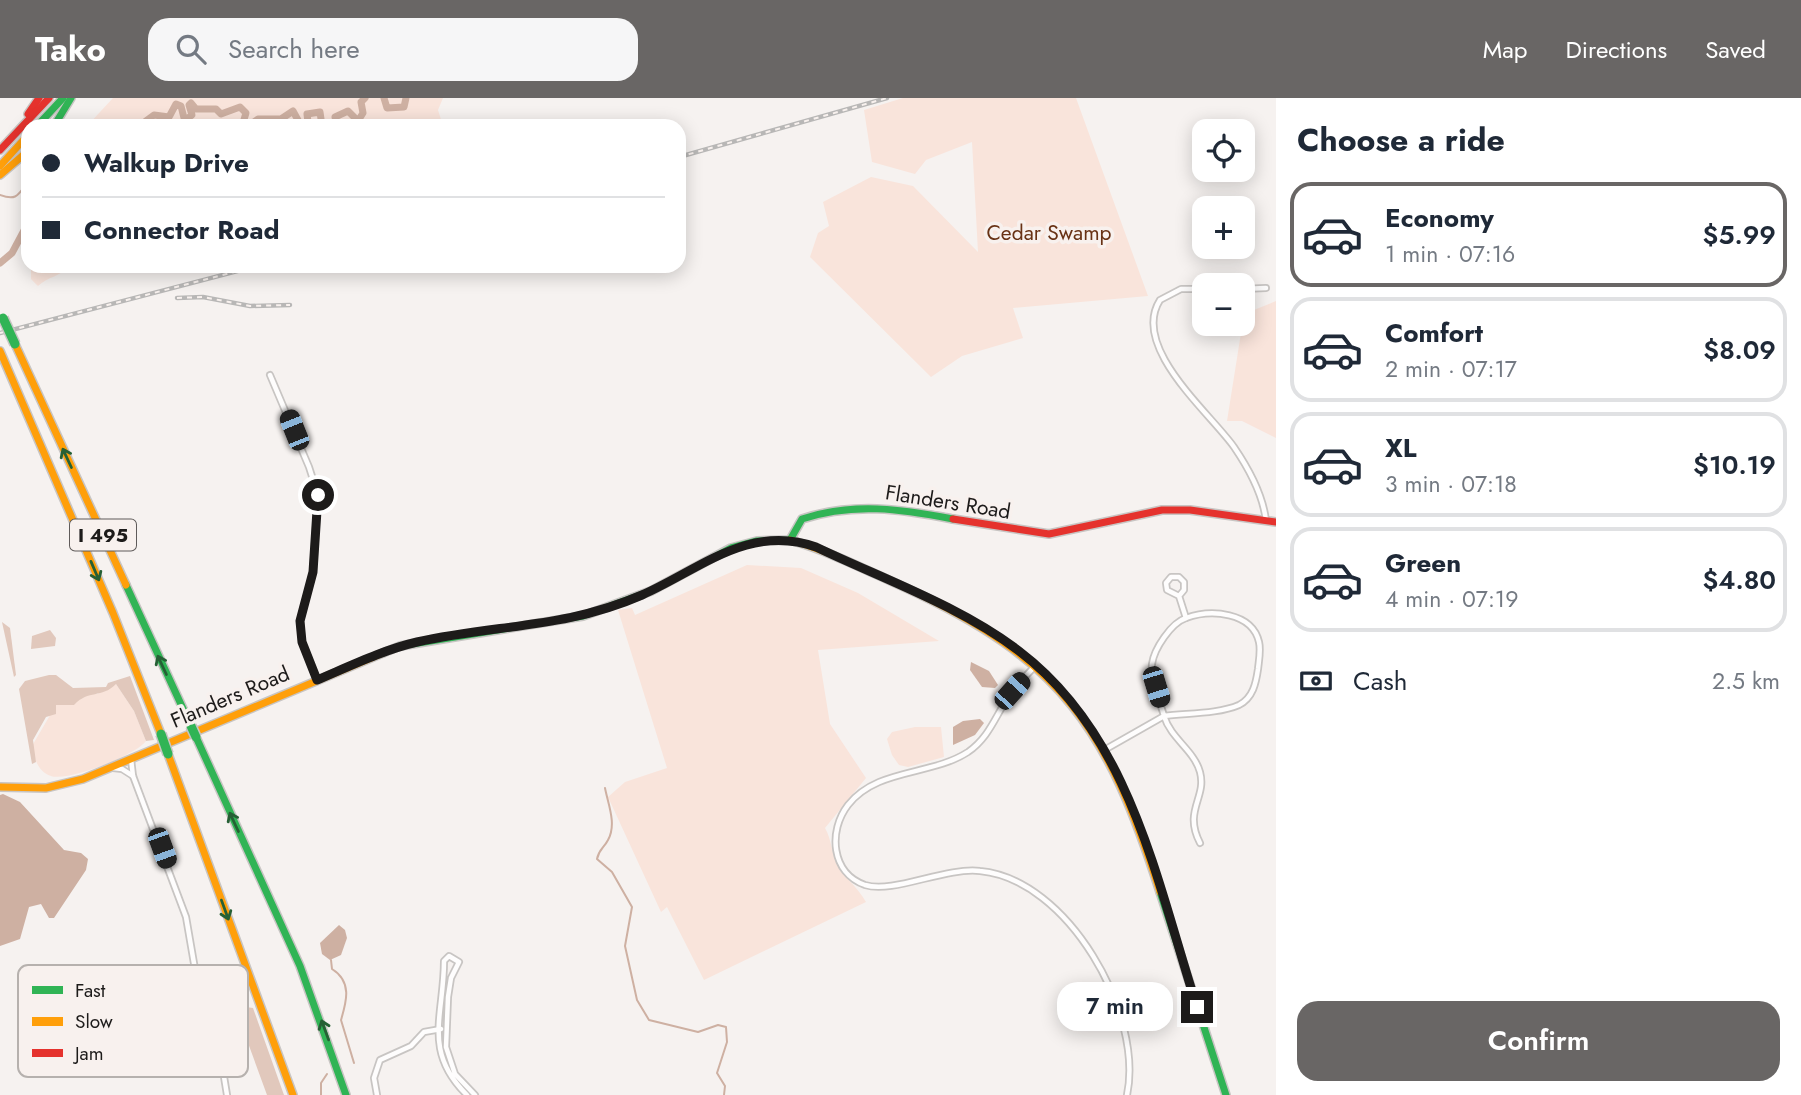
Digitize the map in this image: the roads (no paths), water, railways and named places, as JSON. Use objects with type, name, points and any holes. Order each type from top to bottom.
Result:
[{"type":"main road","points":[[24,119],[39,98]]},
{"type":"main road","points":[[29,119],[49,98]]},
{"type":"main road","points":[[44,119],[63,98]]},
{"type":"main road","points":[[59,119],[71,98]]},
{"type":"main road","points":[[9,140],[21,123]]},
{"type":"main road","points":[[0,150],[21,127]]},
{"type":"main road","points":[[0,166],[21,143]]},
{"type":"main road","points":[[0,175],[21,158]]},
{"type":"main road","name":"I 495","points":[[1,315],[300,966],[346,1095]]},
{"type":"main road","name":"I 495","points":[[0,351],[113,613],[245,965]]},
{"type":"main road","name":"Flanders Road","points":[[0,787],[57,786],[113,768],[317,680],[414,642],[532,626],[583,616],[651,591],[731,548],[757,541],[790,540],[798,523],[806,517],[865,508],[902,510],[1013,531],[1049,534],[1074,532],[1137,514],[1170,509],[1271,522]]},
{"type":"main road","points":[[790,540],[816,547],[997,636],[1036,665],[1079,709],[1106,749],[1134,812],[1226,1095]]},
{"type":"main road","name":"I 495","points":[[248,972],[293,1095]]},
{"type":"street","points":[[1255,288],[1266,288]]},
{"type":"street","points":[[1192,289],[1181,289],[1160,300],[1154,320],[1157,337],[1172,374],[1242,459],[1271,522]]},
{"type":"street","points":[[270,375],[318,495],[313,572],[300,621],[302,642],[317,680]]},
{"type":"street","points":[[1179,596],[1184,590],[1184,583],[1179,577],[1171,577],[1166,583],[1167,590],[1179,596],[1186,618]]},
{"type":"street","points":[[1106,749],[1164,716],[1239,705],[1251,695],[1257,674],[1259,640],[1245,620],[1229,615],[1186,618],[1174,627],[1153,660],[1152,675],[1164,716],[1171,734],[1195,760],[1200,772],[1192,823],[1200,843]]},
{"type":"street","points":[[1036,665],[1012,691],[991,729],[970,751],[951,761],[882,781],[856,797],[838,821],[835,837],[837,853],[847,873],[866,885],[881,887],[938,873],[982,871],[1021,883],[1041,897],[1081,939],[1111,994],[1128,1042],[1130,1072],[1127,1095]]},
{"type":"street","points":[[131,759],[133,776],[186,917],[194,965]]},
{"type":"street","points":[[113,768],[122,769],[133,776]]},
{"type":"street","points":[[467,1095],[446,1071],[441,1056],[444,961],[449,956],[459,962],[451,978],[442,1029],[452,1068],[475,1095]]},
{"type":"street","points":[[377,1095],[374,1078],[380,1060],[411,1046],[424,1032],[442,1029]]},
{"type":"street","points":[[224,1077],[227,1095]]},
{"type":"waterway","points":[[359,119],[363,113],[361,102],[365,98]]},
{"type":"waterway","points":[[384,98],[387,108],[404,107],[406,98]]},
{"type":"waterway","points":[[149,119],[154,115],[169,117],[176,104],[181,106],[184,118],[188,118],[192,115],[189,105],[191,103],[196,109],[216,109],[221,114],[240,107],[246,113],[244,119]]},
{"type":"waterway","points":[[281,119],[293,111],[297,119]]},
{"type":"waterway","points":[[335,119],[348,111],[356,119]]},
{"type":"waterway","points":[[308,119],[307,114],[320,112],[321,119]]},
{"type":"waterway","points":[[258,119],[281,119]]},
{"type":"waterway","points":[[0,195],[14,197],[21,191]]},
{"type":"waterway","points":[[0,263],[12,253],[21,236]]},
{"type":"waterway","points":[[605,788],[612,827],[597,859],[612,872],[632,907],[625,946],[637,1000],[649,1020],[698,1032],[718,1025],[726,1027],[727,1042],[717,1073],[725,1086],[724,1095]]},
{"type":"waterway","points":[[331,960],[332,969],[339,974],[345,986],[346,1000],[341,1020],[354,1063]]},
{"type":"waterway","points":[[321,1095],[321,1083],[327,1074]]},
{"type":"railway","points":[[686,155],[887,98]]},
{"type":"railway","points":[[0,333],[230,273]]},
{"type":"railway","points":[[177,298],[203,297],[250,306],[290,305]]},
{"type":"park label","name":"Cedar Swamp","points":[[1049,233]]}]
